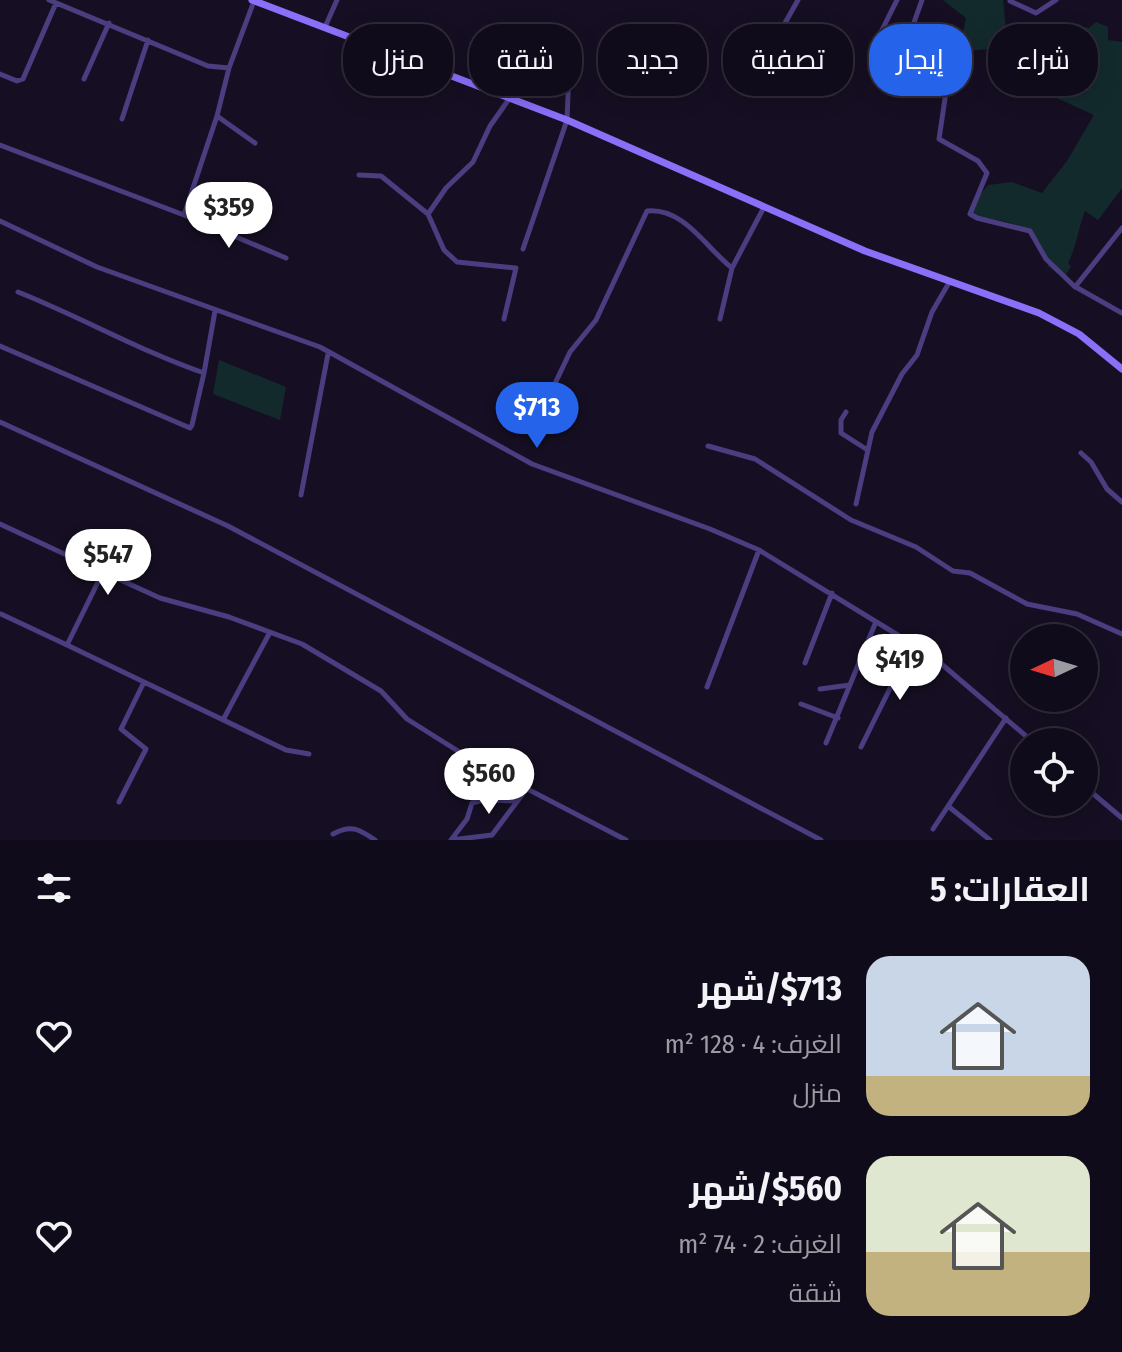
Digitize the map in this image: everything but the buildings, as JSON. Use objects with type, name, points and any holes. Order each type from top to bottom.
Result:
[{"type":"street","points":[[49,0],[208,66],[229,68]]},
{"type":"street","points":[[184,215],[253,0],[567,120],[763,209],[1063,325],[1122,369]]},
{"type":"street","points":[[325,27],[337,0]]},
{"type":"street","points":[[785,23],[798,0]]},
{"type":"street","points":[[884,24],[897,0]]},
{"type":"street","points":[[913,24],[922,0]]},
{"type":"street","points":[[1010,1],[1036,13],[1056,0]]},
{"type":"street","points":[[0,74],[21,82],[56,3]]},
{"type":"street","points":[[84,79],[109,23]]},
{"type":"street","points":[[122,119],[148,40]]},
{"type":"street","points":[[523,249],[567,120],[568,96]]},
{"type":"street","points":[[945,96],[939,139],[978,161],[987,173],[972,205],[973,217],[1030,231],[1046,259],[1075,287],[1122,313]]},
{"type":"street","points":[[428,214],[446,188],[473,162],[490,126],[509,99]]},
{"type":"street","points":[[217,116],[255,143]]},
{"type":"street","points":[[0,145],[184,215],[286,258]]},
{"type":"street","points":[[359,175],[381,176],[428,214],[444,250],[457,262],[516,268],[504,319]]},
{"type":"street","points":[[720,319],[732,268],[763,209]]},
{"type":"street","points":[[550,394],[570,352],[596,320],[647,211],[662,212],[689,226],[732,268]]},
{"type":"street","points":[[0,221],[65,254],[320,347],[532,464],[759,550],[912,644],[976,690],[1017,728]]},
{"type":"street","points":[[1075,287],[1122,228]]},
{"type":"street","points":[[856,504],[867,466],[866,449],[902,374],[920,350],[932,312],[951,280]]},
{"type":"street","points":[[18,292],[73,314],[131,345],[204,373]]},
{"type":"street","points":[[0,346],[190,428],[215,311]]},
{"type":"street","points":[[301,495],[328,354]]},
{"type":"street","points":[[846,412],[841,420],[841,433],[866,449]]},
{"type":"street","points":[[0,422],[228,526],[821,840]]},
{"type":"street","points":[[708,446],[755,459],[851,520],[916,547],[953,571],[970,573],[1027,604],[1077,614],[1122,634]]},
{"type":"street","points":[[1081,453],[1091,462],[1107,489],[1122,502]]},
{"type":"street","points":[[0,524],[160,598],[286,637],[340,664],[389,696],[411,722],[490,770],[626,840]]},
{"type":"street","points":[[707,687],[759,550]]},
{"type":"street","points":[[67,645],[103,572]]},
{"type":"street","points":[[805,663],[832,593]]},
{"type":"street","points":[[0,615],[286,750],[309,754]]},
{"type":"street","points":[[826,743],[875,624]]},
{"type":"street","points":[[223,720],[269,634]]},
{"type":"street","points":[[861,747],[912,644]]},
{"type":"street","points":[[119,802],[146,749],[121,729],[144,682]]},
{"type":"street","points":[[820,689],[829,685],[850,685]]},
{"type":"street","points":[[801,704],[838,718]]},
{"type":"street","points":[[933,829],[1006,718]]},
{"type":"street","points":[[518,802],[495,799],[472,803],[467,819],[451,840],[492,835],[518,802],[528,787]]},
{"type":"street","points":[[1098,798],[1122,818]]},
{"type":"street","points":[[948,806],[990,840]]},
{"type":"street","points":[[333,834],[355,827],[375,840]]},
{"type":"green space","points":[[943,0],[1003,0],[1005,24],[988,24],[988,49],[972,51],[972,24],[965,24],[966,18]]},
{"type":"green space","points":[[1096,22],[1108,27],[1108,40],[1122,42],[1122,188],[1098,220],[1085,211],[1068,263],[1071,266],[1064,278],[1047,266],[1050,263],[1027,232],[1000,220],[973,217],[972,205],[988,185],[1012,182],[1042,193],[1067,161],[1094,115],[1052,96],[1098,96]]},
{"type":"green space","points":[[219,360],[286,387],[280,420],[213,394]]}]
